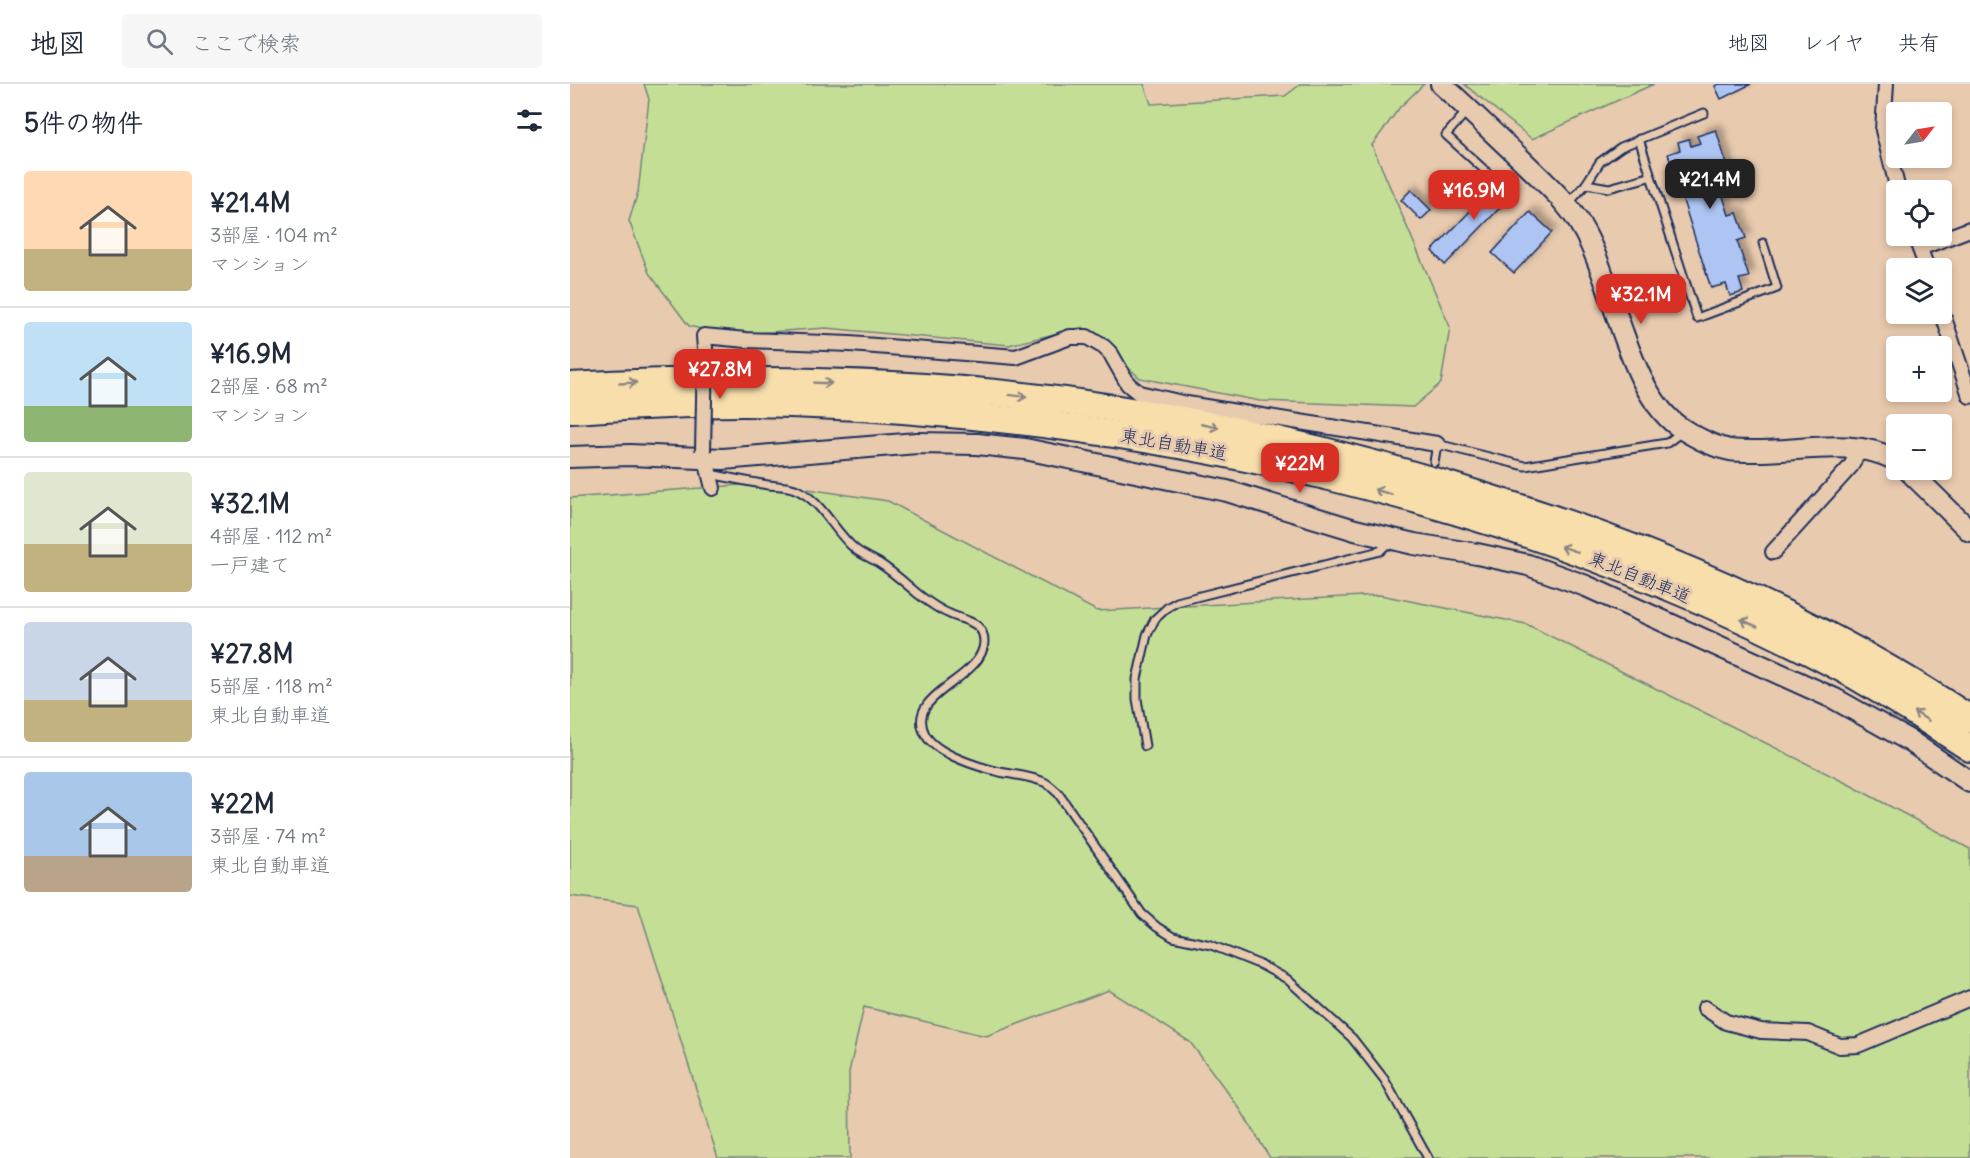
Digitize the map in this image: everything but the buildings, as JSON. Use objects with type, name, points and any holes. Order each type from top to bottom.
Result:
[{"type":"highway","name":"東北自動車道","points":[[570,386],[652,381],[782,381],[893,386],[1009,395],[1112,408],[1234,431],[1347,457],[1458,487],[1550,517],[1686,568],[1778,610],[1856,650],[1970,719]]},
{"type":"highway","name":"東北自動車道","points":[[570,410],[657,405],[788,404],[896,409],[1005,418],[1106,432],[1232,454],[1332,478],[1450,510],[1622,568],[1764,630],[1847,671],[1970,748]]},
{"type":"street","points":[[1441,84],[1567,205],[1594,250],[1645,387],[1674,424],[1730,450],[1774,452],[1860,448],[1886,455]]},
{"type":"street","points":[[1886,84],[1883,130],[1896,180]]},
{"type":"street","points":[[1952,233],[1970,229]]},
{"type":"street","points":[[1946,324],[1970,396]]},
{"type":"street","points":[[708,468],[704,336],[850,344],[1016,357],[1070,337],[1087,337],[1111,354],[1128,384],[1139,393],[1187,404],[1437,444]]},
{"type":"street","points":[[570,457],[630,455],[708,468],[917,443],[977,444],[1025,448],[1227,491],[1355,530],[1527,565],[1586,586],[1836,699],[1910,741],[1970,782]]},
{"type":"street","points":[[1773,552],[1851,466],[1860,448]]},
{"type":"street","points":[[1918,480],[1970,531]]},
{"type":"street","points":[[1705,1008],[1726,1022],[1761,1031],[1808,1034],[1840,1046],[1858,1045],[1970,998]]},
{"type":"lane","points":[[1468,109],[1446,135],[1490,175]]},
{"type":"lane","points":[[1567,205],[1586,184],[1600,162],[1621,147],[1704,113]]},
{"type":"lane","points":[[1639,139],[1697,318],[1777,288],[1764,243]]},
{"type":"lane","points":[[1586,184],[1610,188],[1650,177]]},
{"type":"lane","points":[[1434,462],[1437,444],[1525,466],[1667,443],[1684,430]]},
{"type":"lane","points":[[708,468],[793,488],[809,496],[856,549],[896,574],[929,603],[952,616],[970,620],[980,630],[984,640],[979,659],[928,702],[921,723],[925,734],[946,752],[980,767],[1046,783],[1058,794],[1142,914],[1157,927],[1173,937],[1211,945],[1261,965],[1287,979],[1352,1038],[1384,1079],[1428,1158]]},
{"type":"lane","points":[[1145,746],[1137,699],[1137,679],[1147,635],[1155,619],[1168,608],[1177,602],[1380,551],[1406,539]]},
{"type":"green space","points":[[644,84],[1144,84],[1151,104],[1285,96],[1301,84],[1424,84],[1400,107],[1372,145],[1450,327],[1441,383],[1413,407],[1260,401],[1140,378],[1083,327],[1009,345],[826,328],[726,335],[689,326],[649,273],[629,221],[638,192],[649,99]]},
{"type":"green space","points":[[1464,84],[1654,84],[1532,139]]},
{"type":"green space","points":[[767,483],[888,501],[1097,611],[1380,595],[1526,624],[1852,786],[1970,849],[1970,1158],[1270,1158],[1240,1109],[1190,1042],[1109,990],[986,1036],[864,1007],[849,1072],[850,1158],[718,1158],[638,905],[570,896],[570,498]]}]
